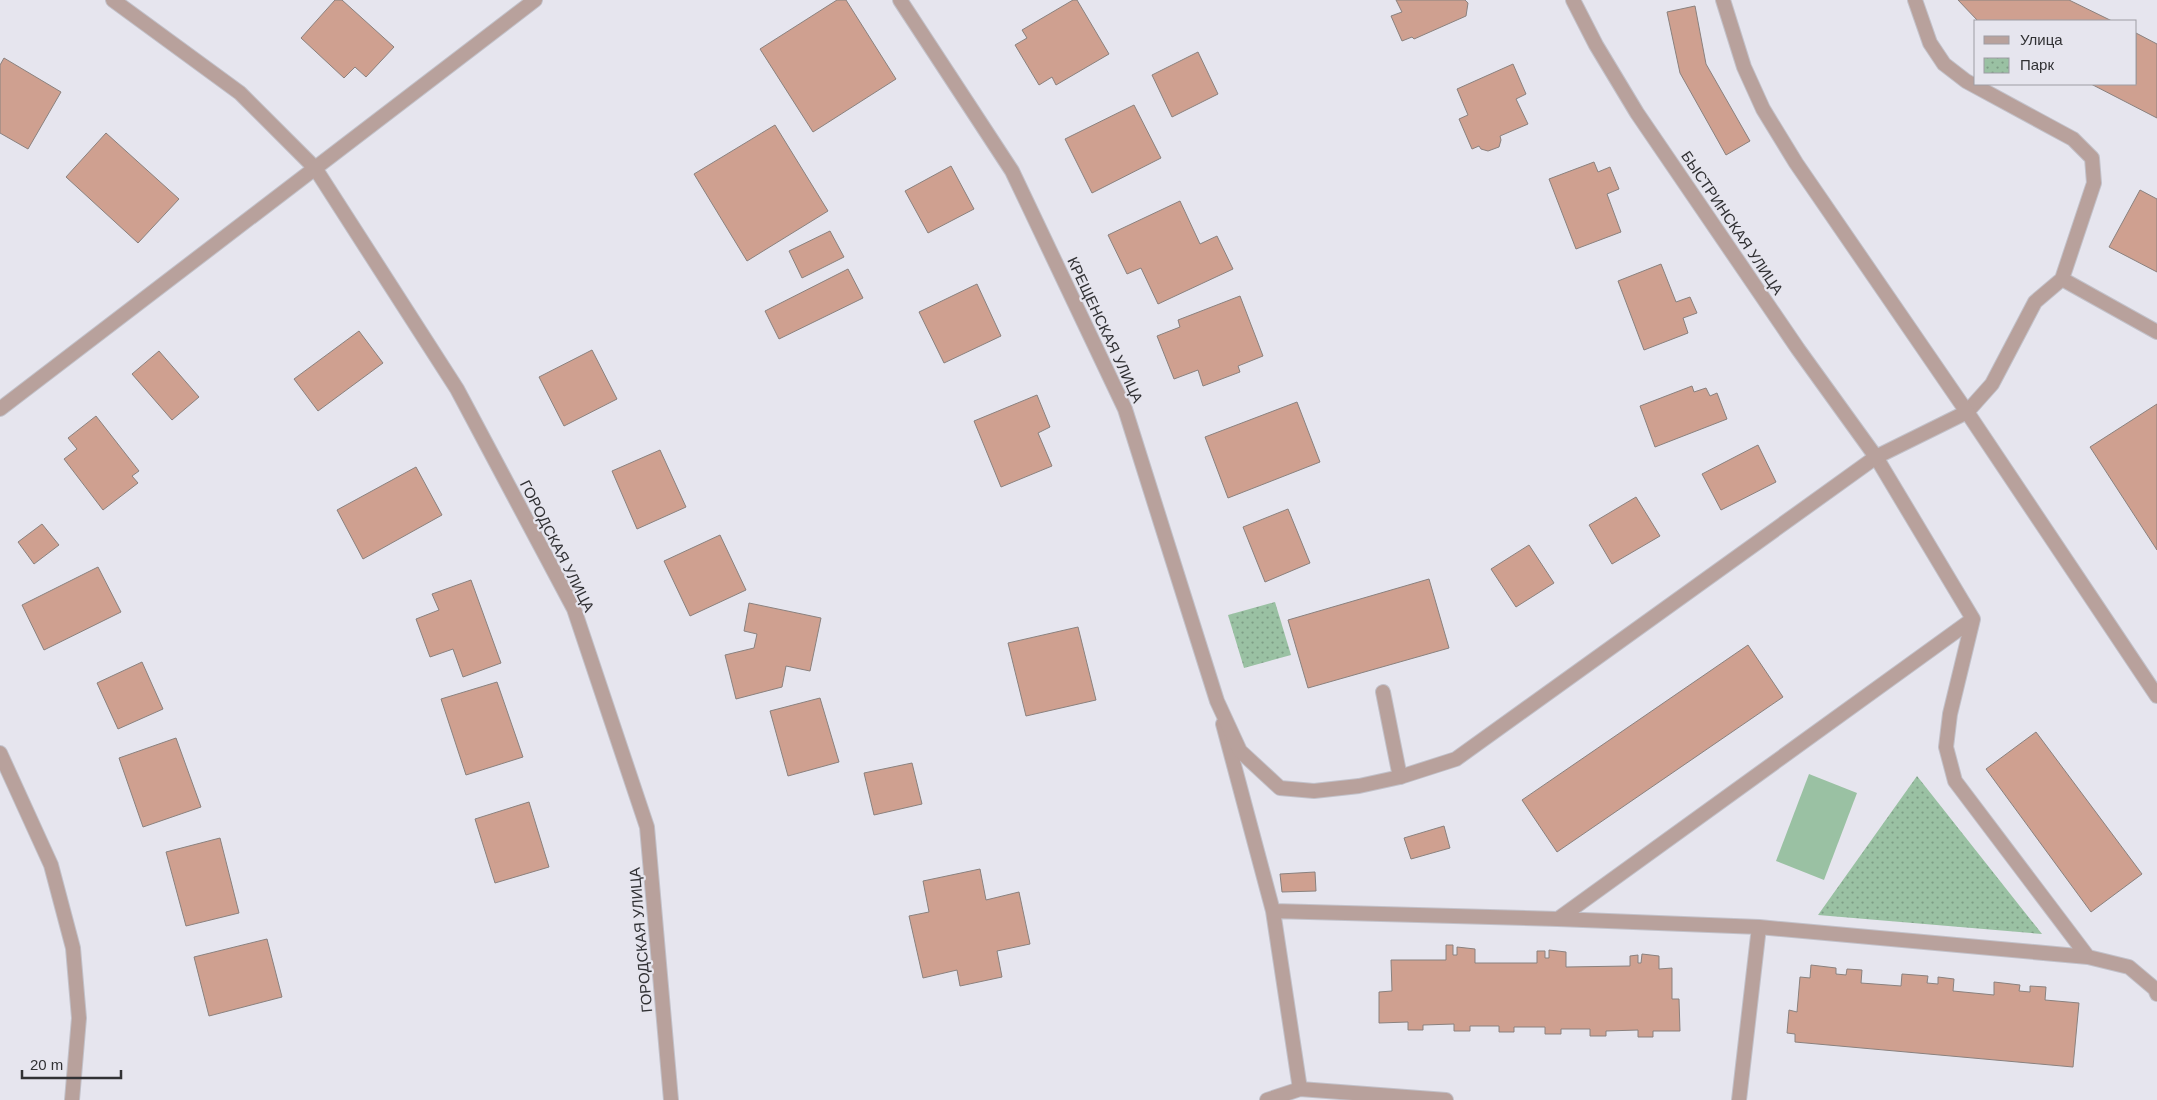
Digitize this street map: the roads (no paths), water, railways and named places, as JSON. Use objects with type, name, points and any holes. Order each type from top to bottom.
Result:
[{"type":"street","name":"ГОРОДСКАЯ УЛИЦА","points":[[113,0],[240,93],[315,168],[457,389],[574,609],[647,827],[671,1100]]},
{"type":"street","points":[[0,409],[535,0]]},
{"type":"street","name":"КРЕЩЕНСКАЯ УЛИЦА","points":[[900,0],[1012,171],[1125,409],[1217,702]]},
{"type":"street","name":"БЫСТРИНСКАЯ УЛИЦА","points":[[1573,0],[1596,45],[1637,113],[1798,349],[1876,457],[1973,619]]},
{"type":"street","points":[[1723,0],[1744,67],[1764,109],[1796,163],[1967,412],[2157,696]]},
{"type":"street","points":[[1217,702],[1240,752],[1280,788],[1314,791],[1359,786],[1400,777],[1456,759],[1876,457],[1967,412],[1992,384],[2035,302],[2062,279],[2094,183],[2092,158],[2073,139],[1966,81],[1944,64],[1930,43],[1915,0]]},
{"type":"street","points":[[2062,279],[2157,332]]},
{"type":"street","points":[[1558,919],[1973,619]]},
{"type":"street","points":[[1973,619],[1950,714],[1946,747],[1955,781],[2088,957]]},
{"type":"street","points":[[1383,692],[1400,777]]},
{"type":"street","points":[[1217,702],[1273,911],[1300,1089]]},
{"type":"street","points":[[0,753],[51,865],[73,948],[79,1018],[72,1100]]},
{"type":"street","points":[[1273,911],[1759,927],[2088,957],[2129,967],[2155,988],[2157,994]]},
{"type":"street","points":[[1739,1100],[1759,927]]},
{"type":"street","points":[[1267,1100],[1300,1089],[1446,1100]]}]
